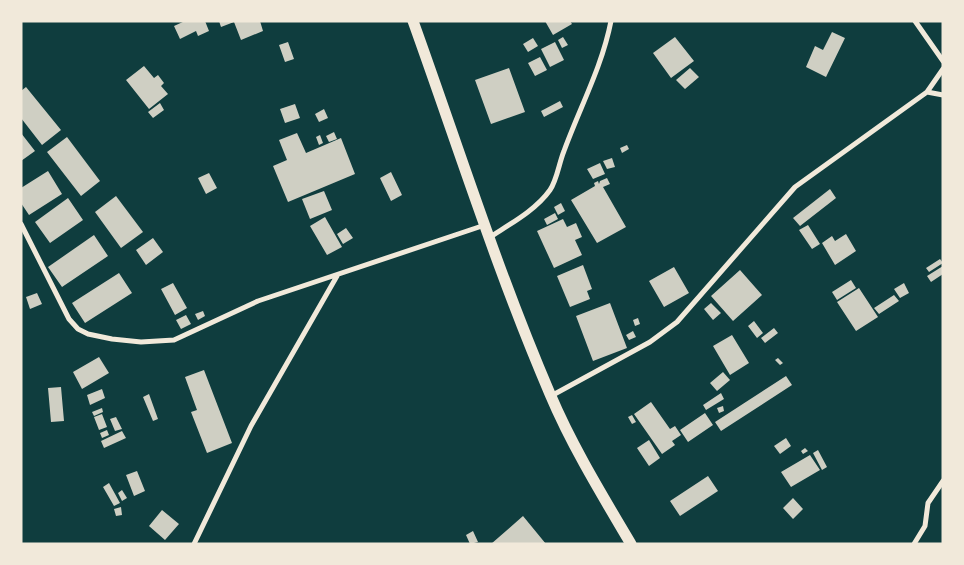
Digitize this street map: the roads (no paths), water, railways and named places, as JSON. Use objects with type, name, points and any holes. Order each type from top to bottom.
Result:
[{"type":"main road","points":[[413,21],[489,238],[551,396],[593,480],[631,544]]},
{"type":"street","points":[[489,238],[540,202],[551,189],[564,150],[597,73],[607,42],[611,21]]},
{"type":"street","points":[[915,21],[943,61]]},
{"type":"street","points":[[551,396],[650,342],[678,322],[795,187],[927,92],[943,69]]},
{"type":"street","points":[[927,92],[943,95]]},
{"type":"street","points":[[21,224],[70,319],[78,329],[112,339],[141,342],[174,340],[258,301],[485,225]]},
{"type":"street","points":[[194,544],[251,426],[337,276]]},
{"type":"street","points":[[914,544],[925,526],[928,503],[943,481]]}]
